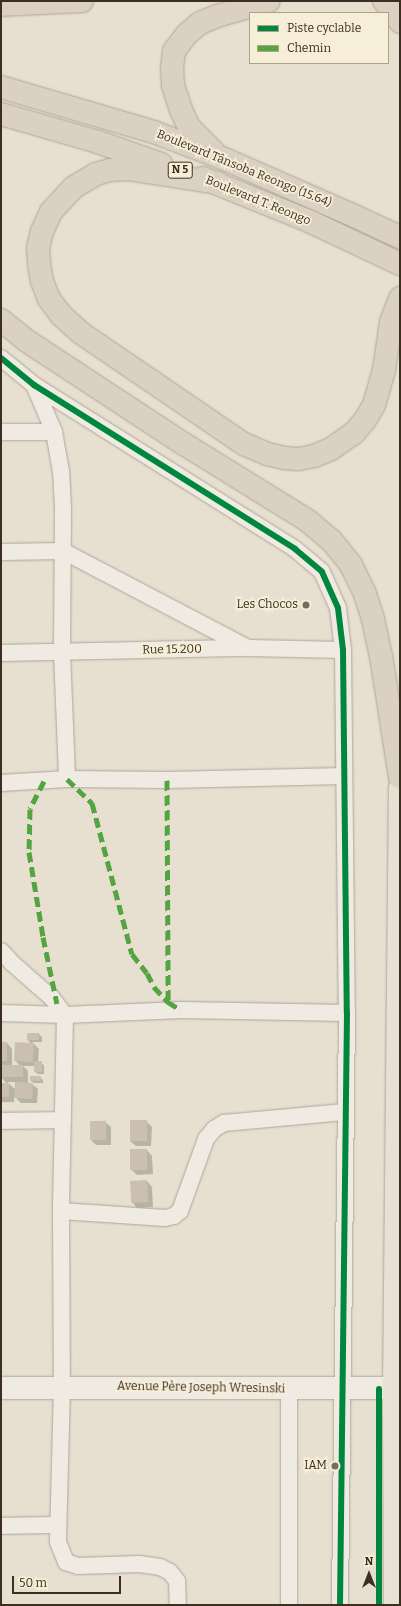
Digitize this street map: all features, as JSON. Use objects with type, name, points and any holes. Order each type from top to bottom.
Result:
[{"type":"highway","points":[[1,5],[82,1]]},
{"type":"highway","points":[[218,156],[189,127],[181,110],[173,85],[172,68],[174,51],[186,35],[200,23],[217,16],[269,1]]},
{"type":"highway","points":[[384,1],[392,9],[400,22]]},
{"type":"highway","name":"Boulevard Tânsoba Reongo (15.64)","points":[[1,87],[154,132],[218,156],[348,212],[400,237]]},
{"type":"highway","name":"Boulevard T. Reongo","points":[[1,114],[98,142],[218,183],[400,264]]},
{"type":"highway","points":[[218,183],[129,169],[110,170],[96,174],[73,188],[51,212],[42,231],[38,248],[38,264],[42,281],[49,299],[61,315],[82,332],[244,444],[267,454],[284,458],[299,459],[331,450],[354,433],[365,420],[374,405],[384,370],[391,322],[400,298]]},
{"type":"highway","points":[[1,320],[27,341],[177,440],[308,520],[331,540],[352,565],[365,594],[373,619],[381,656],[400,778]]},
{"type":"main road","points":[[395,1605],[400,788]]},
{"type":"street","points":[[1,358],[34,385],[295,549],[322,572],[338,608],[342,650],[347,1013],[341,1390],[340,1605]]},
{"type":"street","points":[[34,385],[54,432],[61,470],[63,551],[62,652],[67,779]]},
{"type":"street","points":[[1,432],[54,432]]},
{"type":"street","points":[[1,552],[63,551],[249,648]]},
{"type":"street","name":"Rue 15.200","points":[[1,653],[249,648],[342,650]]},
{"type":"street","points":[[1,783],[67,779],[167,780],[344,776]]},
{"type":"street","points":[[1,951],[12,963],[52,998],[65,1015],[61,1211],[62,1387],[58,1542],[66,1562],[78,1566],[139,1564],[160,1567],[170,1572],[177,1581],[178,1605]]},
{"type":"street","points":[[1,1014],[65,1015],[181,1010],[347,1013]]},
{"type":"street","points":[[61,1211],[164,1218],[174,1216],[180,1211],[206,1139],[214,1129],[224,1123],[345,1112]]},
{"type":"street","points":[[1,1121],[63,1120]]},
{"type":"street","name":"Avenue Père Joseph Wresinski","points":[[1,1388],[62,1387],[341,1390],[397,1388]]},
{"type":"street","points":[[289,1389],[289,1605]]},
{"type":"street","points":[[1,1526],[58,1525]]},
{"type":"building","points":[[27,1033],[39,1033],[39,1040],[27,1040]]},
{"type":"building","points":[[1,1042],[7,1042],[7,1061],[1,1061]]},
{"type":"building","points":[[15,1042],[34,1043],[33,1062],[14,1061]]},
{"type":"building","points":[[34,1061],[42,1061],[42,1072],[34,1072]]},
{"type":"building","points":[[1,1065],[23,1065],[23,1077],[1,1077]]},
{"type":"building","points":[[30,1076],[41,1076],[41,1081],[30,1081]]},
{"type":"building","points":[[15,1082],[33,1083],[32,1099],[14,1098]]},
{"type":"building","points":[[1,1083],[9,1083],[9,1097],[1,1097]]},
{"type":"building","points":[[130,1120],[147,1120],[147,1141],[130,1141]]},
{"type":"building","points":[[90,1121],[106,1121],[106,1140],[90,1140]]},
{"type":"building","points":[[130,1149],[147,1149],[147,1170],[130,1170]]},
{"type":"building","points":[[147,1180],[148,1202],[131,1203],[130,1181]]},
{"type":"marked path","points":[[67,779],[92,803],[132,954],[147,973],[154,987],[168,1002],[181,1010]]},
{"type":"marked path","points":[[167,780],[168,1002]]},
{"type":"marked path","points":[[44,781],[30,809],[29,852],[43,937],[57,1004]]},
{"type":"cycle path","points":[[1,358],[34,385],[295,549],[322,572],[338,608],[343,650],[347,1013],[340,1605]]},
{"type":"cycle path","points":[[379,1389],[379,1605]]},
{"type":"place","name":"Les Chocos","points":[[306,605]]},
{"type":"place","name":"IAM","points":[[335,1466]]}]
